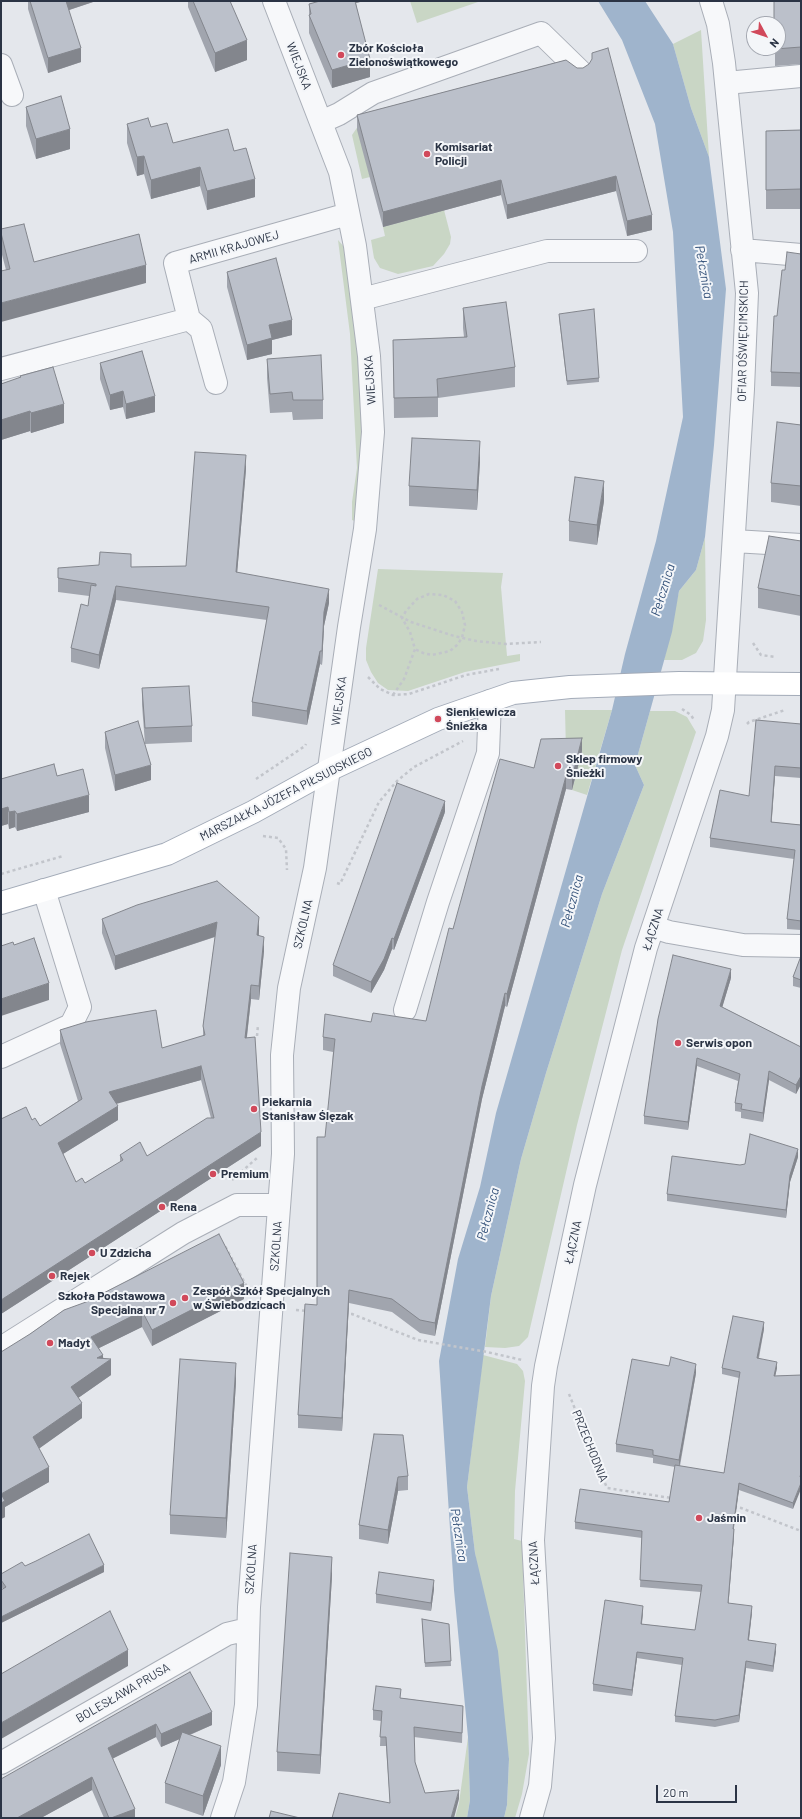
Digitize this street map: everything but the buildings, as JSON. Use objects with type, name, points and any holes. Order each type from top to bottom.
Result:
[{"type":"main road","name":"MARSZAŁKA JÓZEFA PIŁSUDSKIEGO","points":[[1,903],[167,854],[253,812],[329,770],[438,719],[523,691],[570,686],[679,683],[801,684]]},
{"type":"street","name":"WIEJSKA","points":[[274,1],[340,172],[355,246],[368,356],[373,432],[365,529],[349,627],[329,770]]},
{"type":"street","name":"OFIAR OŚWIĘCIMSKICH","points":[[711,1],[718,24],[726,83],[747,293],[743,389],[725,683]]},
{"type":"street","points":[[320,122],[339,114],[373,93],[541,33],[580,71]]},
{"type":"street","points":[[1,65],[12,95]]},
{"type":"street","points":[[726,83],[801,76]]},
{"type":"street","name":"ARMII KRAJOWEJ","points":[[216,383],[201,329],[189,319],[175,263],[348,214]]},
{"type":"street","points":[[742,250],[801,254]]},
{"type":"street","points":[[362,299],[547,251],[636,251]]},
{"type":"street","points":[[1,369],[189,319]]},
{"type":"street","points":[[734,541],[801,545]]},
{"type":"street","name":"ŁĄCZNA","points":[[531,1818],[540,1786],[544,1738],[532,1540],[546,1366],[585,1185],[646,948],[717,736],[723,710],[725,683]]},
{"type":"street","points":[[405,1010],[438,902],[488,753],[490,701]]},
{"type":"street","name":"SZKOLNA","points":[[222,1818],[234,1782],[246,1704],[248,1629],[283,1154],[282,1055],[289,988],[315,868],[329,770]]},
{"type":"street","points":[[1,1058],[71,1025],[80,1007],[44,890]]},
{"type":"street","points":[[653,927],[669,932],[743,944],[801,946]]},
{"type":"street","points":[[1,1348],[183,1233],[230,1208],[237,1205],[279,1205]]},
{"type":"street","name":"BOLESŁAWA PRUSA","points":[[1,1763],[227,1634],[248,1629]]},
{"type":"path","points":[[402,618],[417,599],[429,594],[443,595],[455,601],[462,612],[465,625],[462,638],[450,651],[432,655],[415,649]]},
{"type":"path","points":[[376,603],[402,618],[428,629],[462,638],[506,644],[541,642]]},
{"type":"path","points":[[393,695],[404,679],[415,649],[410,632],[402,618]]},
{"type":"path","points":[[751,640],[761,655],[776,657]]},
{"type":"path","points":[[409,694],[449,680]]},
{"type":"path","points":[[745,728],[749,722],[786,710],[787,704]]},
{"type":"path","points":[[680,708],[691,714],[696,723]]},
{"type":"path","points":[[334,883],[340,884],[379,802],[397,781],[414,767],[452,745],[489,730]]},
{"type":"path","points":[[254,781],[305,746],[308,740]]},
{"type":"path","points":[[1,874],[68,855]]},
{"type":"path","points":[[258,1039],[256,1032],[260,1017]]},
{"type":"path","points":[[231,1180],[258,1156]]},
{"type":"path","points":[[217,1244],[224,1244],[245,1281],[249,1294]]},
{"type":"path","points":[[290,1310],[313,1312]]},
{"type":"path","points":[[344,1314],[352,1314],[418,1340],[530,1361]]},
{"type":"path","name":"PRZECHODNIA","points":[[566,1387],[607,1488],[674,1498]]},
{"type":"path","points":[[726,1506],[741,1508],[801,1531]]},
{"type":"green space","points":[[410,1],[477,1],[478,2],[417,23]]},
{"type":"green space","points":[[701,30],[709,157],[691,108],[673,44]]},
{"type":"green space","points":[[363,119],[358,130],[370,177],[362,179],[352,135]]},
{"type":"green space","points":[[444,210],[451,237],[450,244],[444,254],[433,266],[398,274],[380,268],[374,258],[371,240],[385,236],[383,227]]},
{"type":"green space","points":[[338,240],[345,248],[362,373],[364,434],[357,522],[352,520],[352,502],[357,468],[350,334]]},
{"type":"green space","points":[[705,537],[706,620],[703,641],[696,653],[682,660],[664,660],[679,591],[696,570]]},
{"type":"green space","points":[[378,569],[503,573],[501,587],[507,656],[520,654],[520,661],[465,672],[408,691],[388,690],[378,683],[366,660],[366,648]]},
{"type":"green space","points":[[565,710],[612,710],[587,795],[572,790],[582,752],[566,752]]},
{"type":"green space","points":[[650,711],[675,711],[687,717],[696,732],[622,950],[577,1125],[528,1337],[519,1346],[505,1348],[485,1347],[491,1296],[521,1159],[546,1073],[602,894],[644,785],[635,765]]},
{"type":"green space","points":[[483,1355],[517,1364],[523,1371],[525,1381],[515,1491],[514,1539],[522,1541],[529,1754],[522,1794],[515,1818],[504,1818],[507,1805],[509,1759],[475,1553],[467,1487]]},
{"type":"green space","points":[[468,1737],[470,1800],[467,1818],[455,1818],[459,1803]]},
{"type":"water","name":"Pełcznica","points":[[598,1],[645,1],[673,44],[691,108],[709,157],[726,289],[714,445],[705,537],[696,570],[679,591],[672,632],[635,765],[644,785],[602,894],[546,1073],[521,1159],[491,1296],[467,1487],[475,1553],[498,1651],[509,1759],[507,1805],[504,1818],[467,1818],[470,1800],[468,1737],[454,1590],[439,1361],[458,1259],[480,1187],[496,1113],[612,710],[625,654],[656,541],[683,417],[673,232],[655,124],[622,40]]},
{"type":"place","name":"Zbór Kościoła Zielonoświątkowego","points":[[341,55]]},
{"type":"place","name":"Komisariat Policji","points":[[427,154]]},
{"type":"place","name":"Sienkiewicza Śnieżka","points":[[438,719]]},
{"type":"place","name":"Sklep firmowy Śnieżki","points":[[558,766]]},
{"type":"place","name":"Serwis opon","points":[[678,1043]]},
{"type":"place","name":"Piekarnia Stanisław Ślęzak","points":[[254,1109]]},
{"type":"place","name":"Premium","points":[[213,1174]]},
{"type":"place","name":"Rena","points":[[162,1207]]},
{"type":"place","name":"U Zdzicha","points":[[92,1253]]},
{"type":"place","name":"Rejek","points":[[52,1276]]},
{"type":"place","name":"Zespół Szkół Specjalnych w Świebodzicach","points":[[185,1298]]},
{"type":"place","name":"Szkoła Podstawowa Specjalna nr 7","points":[[173,1303]]},
{"type":"place","name":"Madyt","points":[[50,1343]]},
{"type":"place","name":"Jaśmin","points":[[699,1518]]}]
